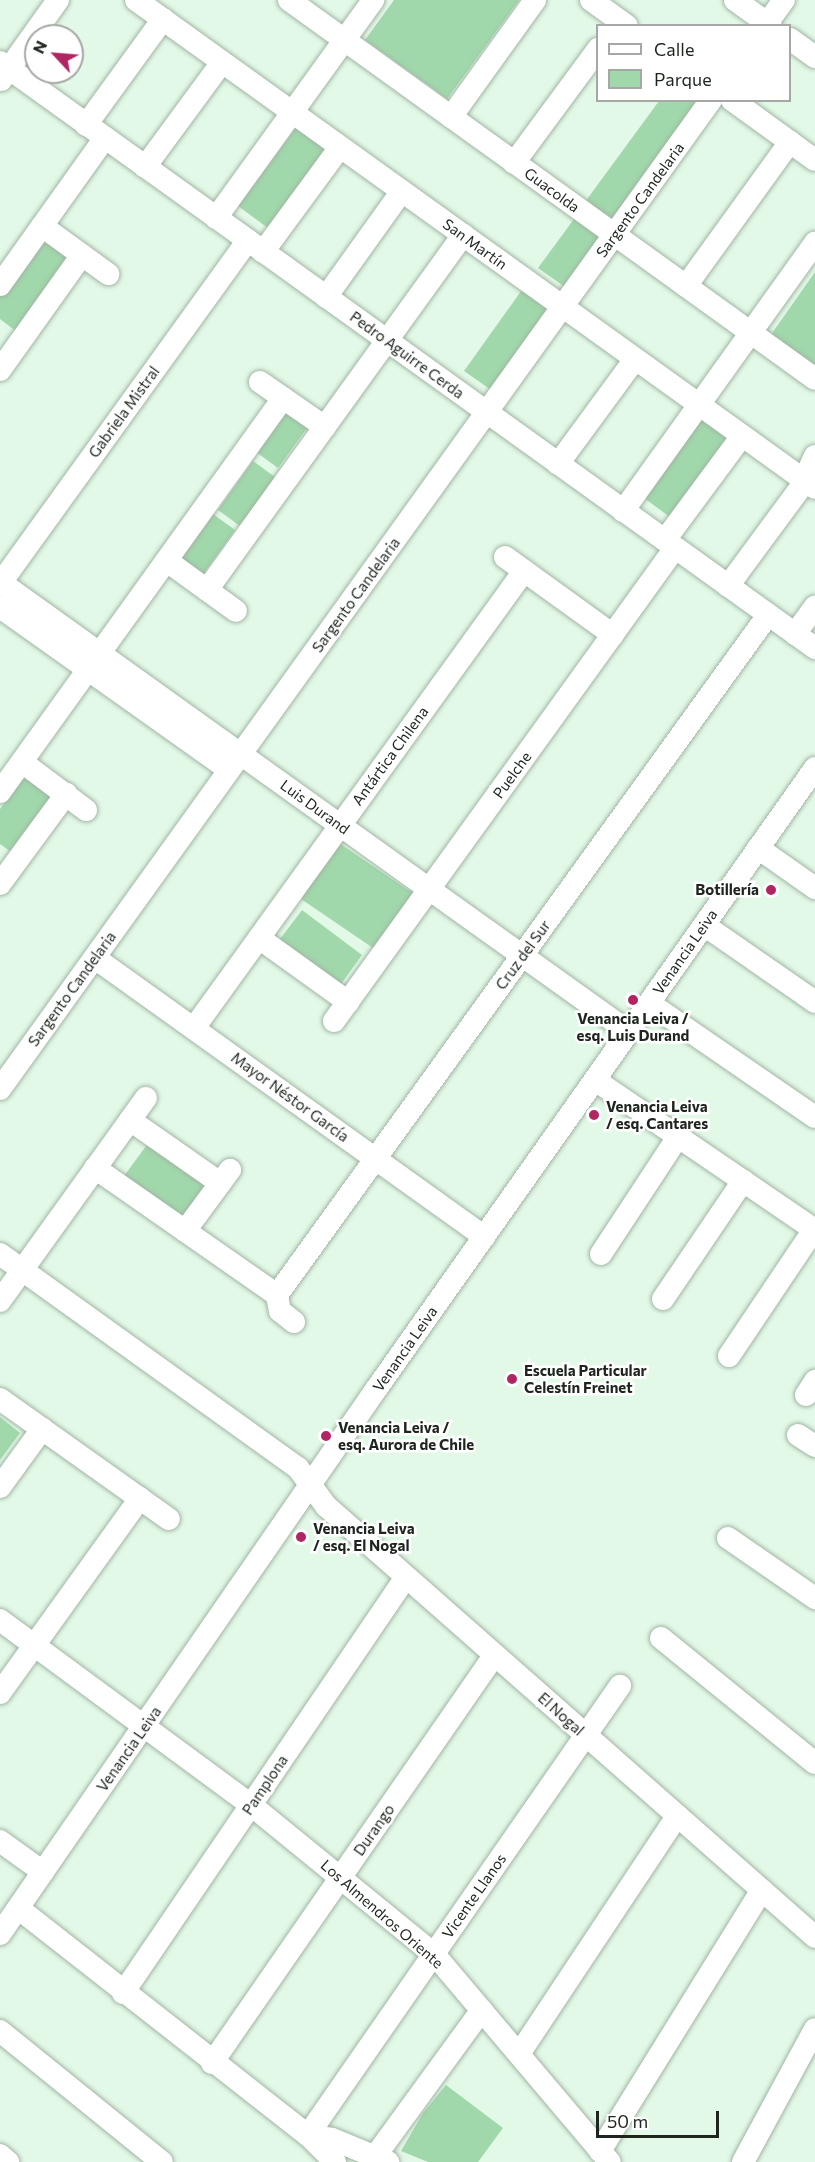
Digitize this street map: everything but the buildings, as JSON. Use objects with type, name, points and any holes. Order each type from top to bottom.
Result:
[{"type":"street","points":[[3,71],[58,0]]},
{"type":"street","name":"San Martín","points":[[136,0],[809,484]]},
{"type":"street","name":"Guacolda","points":[[289,0],[815,379]]},
{"type":"street","points":[[216,218],[373,0]]},
{"type":"street","points":[[451,117],[535,0]]},
{"type":"street","points":[[591,0],[620,24]]},
{"type":"street","points":[[735,0],[767,24]]},
{"type":"street","points":[[769,24],[783,0]]},
{"type":"street","points":[[86,124],[163,19]]},
{"type":"street","points":[[791,40],[815,57]]},
{"type":"street","points":[[514,163],[596,49]]},
{"type":"street","points":[[145,167],[222,62]]},
{"type":"street","name":"Pedro Aguirre Cerda","points":[[3,71],[86,124],[815,648]]},
{"type":"street","name":"Sargento Candelaria","points":[[0,1089],[710,102]]},
{"type":"street","points":[[735,102],[815,160]]},
{"type":"street","points":[[0,285],[105,138]]},
{"type":"street","points":[[686,286],[790,142]]},
{"type":"street","name":"Gabriela Mistral","points":[[0,583],[255,246],[340,147]]},
{"type":"street","points":[[326,297],[402,191]]},
{"type":"street","points":[[42,226],[108,274]]},
{"type":"street","points":[[207,590],[463,235]]},
{"type":"street","points":[[623,511],[815,243]]},
{"type":"street","points":[[0,370],[82,255]]},
{"type":"street","points":[[558,464],[635,358]]},
{"type":"street","points":[[260,382],[325,427]]},
{"type":"street","points":[[0,792],[283,398]]},
{"type":"street","name":"Puelche","points":[[334,1021],[613,635],[742,436]]},
{"type":"street","points":[[728,586],[801,487],[809,484],[815,456]]},
{"type":"street","points":[[505,557],[613,635]]},
{"type":"street","points":[[167,561],[236,610]]},
{"type":"street","name":"Antártica Chilena","points":[[194,1029],[524,570]]},
{"type":"street","name":"Luis Durand","points":[[0,583],[94,662],[235,762],[340,825],[629,1032]]},
{"type":"street","points":[[795,634],[815,606]]},
{"type":"street","name":"Luis Durand","points":[[0,607],[94,662]]},
{"type":"street","name":"Cruz del Sur","points":[[277,1295],[768,615]]},
{"type":"street","points":[[22,762],[86,810]]},
{"type":"street","name":"Venancia Leiva","points":[[0,1934],[484,1237],[814,772]]},
{"type":"street","points":[[0,884],[66,794]]},
{"type":"street","points":[[758,848],[815,888]]},
{"type":"street","points":[[704,925],[815,1002]]},
{"type":"street","points":[[259,938],[348,1002]]},
{"type":"street","name":"Mayor Néstor García","points":[[95,958],[484,1237]]},
{"type":"street","points":[[650,1003],[815,1117]]},
{"type":"street","points":[[595,1080],[815,1229],[729,1356]]},
{"type":"street","points":[[0,1301],[146,1098]]},
{"type":"street","points":[[130,1120],[225,1176],[185,1231]]},
{"type":"street","points":[[601,1254],[678,1137]]},
{"type":"street","points":[[95,1168],[277,1295],[280,1311],[294,1322]]},
{"type":"street","points":[[663,1299],[743,1181]]},
{"type":"street","name":"El Nogal","points":[[0,1254],[297,1468],[326,1506],[815,1937]]},
{"type":"street","points":[[0,1399],[169,1519]]},
{"type":"street","points":[[1,1483],[42,1429]]},
{"type":"street","points":[[0,1693],[140,1498]]},
{"type":"street","points":[[728,1538],[815,1598]]},
{"type":"street","name":"Pamplona","points":[[123,1993],[406,1577]]},
{"type":"street","name":"Los Almendros Oriente","points":[[0,1620],[146,1725],[251,1805],[434,1954],[605,2156]]},
{"type":"street","points":[[661,1638],[815,1763]]},
{"type":"street","name":"Durango","points":[[212,2063],[494,1655]]},
{"type":"street","name":"Vicente Llanos","points":[[308,2135],[620,1686]]},
{"type":"street","points":[[519,2054],[677,1816]]},
{"type":"street","points":[[0,1841],[43,1872]]},
{"type":"street","points":[[605,2156],[762,1890]]},
{"type":"street","points":[[18,1908],[212,2063],[308,2135],[335,2162]]},
{"type":"street","points":[[308,2135],[332,2139],[378,2160],[482,2010]]},
{"type":"street","points":[[743,2162],[815,2029]]},
{"type":"street","points":[[0,2031],[162,2162]]},
{"type":"street","points":[[0,2155],[8,2162]]},
{"type":"green space","points":[[394,0],[519,0],[447,99],[365,40]]},
{"type":"green space","points":[[658,102],[701,102],[614,223],[585,202]]},
{"type":"green space","points":[[298,125],[332,150],[272,231],[238,206]]},
{"type":"green space","points":[[574,219],[600,238],[565,287],[538,268]]},
{"type":"green space","points":[[42,240],[71,261],[21,335],[0,319],[0,294]]},
{"type":"green space","points":[[815,272],[815,372],[768,339]]},
{"type":"green space","points":[[524,287],[554,309],[494,392],[464,371]]},
{"type":"green space","points":[[289,405],[312,421],[278,468],[256,452]]},
{"type":"green space","points":[[705,415],[735,438],[674,520],[644,498]]},
{"type":"green space","points":[[253,461],[275,477],[240,526],[218,510]]},
{"type":"green space","points":[[213,514],[235,530],[201,577],[179,561]]},
{"type":"green space","points":[[26,773],[53,793],[10,851],[0,844],[0,809]]},
{"type":"green space","points":[[339,843],[414,894],[376,950],[301,899]]},
{"type":"green space","points":[[302,910],[362,955],[341,984],[280,939]]},
{"type":"green space","points":[[149,1142],[209,1186],[184,1220],[124,1176]]},
{"type":"green space","points":[[0,1417],[20,1433],[0,1460]]},
{"type":"green space","points":[[446,2085],[503,2128],[478,2162],[428,2162],[401,2151],[423,2113]]},
{"type":"place","name":"Botillería","points":[[771,890]]},
{"type":"place","name":"Venancia Leiva / esq. Luis Durand","points":[[633,1000]]},
{"type":"place","name":"Venancia Leiva / esq. Cantares","points":[[594,1115]]},
{"type":"place","name":"Escuela Particular Celestín Freinet","points":[[512,1379]]},
{"type":"place","name":"Venancia Leiva / esq. Aurora de Chile","points":[[326,1436]]},
{"type":"place","name":"Venancia Leiva / esq. El Nogal","points":[[301,1537]]}]
